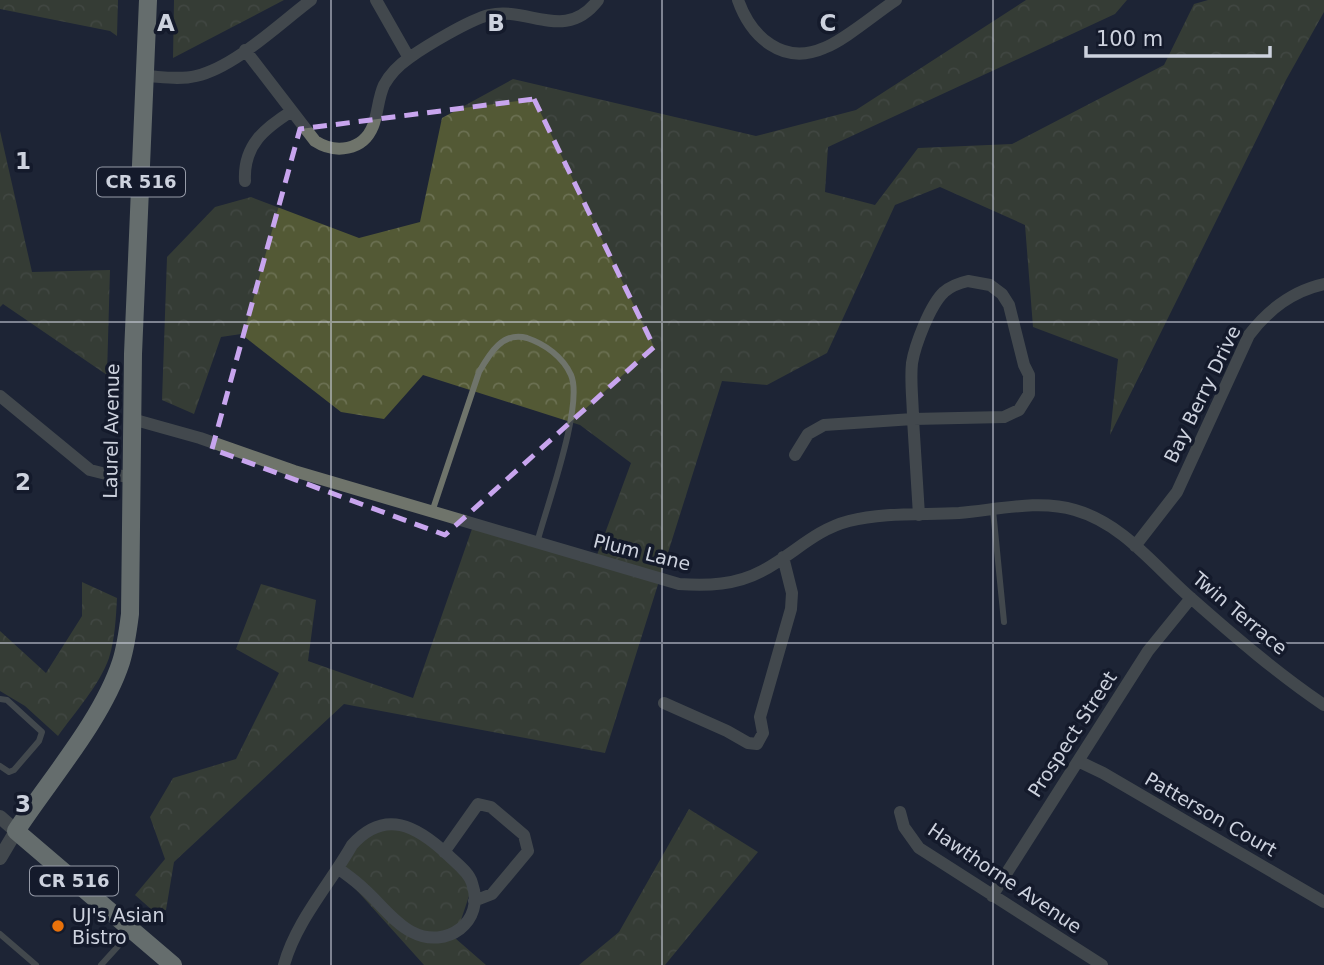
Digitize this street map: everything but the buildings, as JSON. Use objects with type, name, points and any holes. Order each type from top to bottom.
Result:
[{"type":"main road","name":"Laurel Avenue","points":[[16,831],[101,705],[121,662],[130,614],[132,419],[148,0]]},
{"type":"main road","name":"CR 516","points":[[16,831],[173,965]]},
{"type":"street","points":[[146,76],[195,76],[213,70],[245,50],[311,0]]},
{"type":"street","points":[[376,0],[409,58]]},
{"type":"street","points":[[245,50],[308,133],[324,147],[335,149],[354,146],[370,131],[385,84],[393,71],[409,58],[485,16],[507,13],[559,22],[583,15],[597,0]]},
{"type":"street","points":[[738,0],[746,21],[760,38],[777,48],[810,53],[827,47],[878,5],[896,0]]},
{"type":"street","points":[[245,181],[246,161],[256,140],[270,125],[292,111]]},
{"type":"street","points":[[796,456],[808,434],[824,425],[913,419],[1004,417],[1019,410],[1030,386],[1029,375],[1009,305],[1002,294],[990,285],[962,282],[942,294],[935,303],[917,345],[912,362],[913,419],[919,515]]},
{"type":"street","name":"Bay Berry Drive","points":[[1135,545],[1177,492],[1250,335],[1266,315],[1285,299],[1324,284]]},
{"type":"street","points":[[0,396],[90,470],[131,477]]},
{"type":"street","name":"Plum Lane","points":[[132,419],[200,438],[294,471],[669,582],[701,586],[753,575],[813,536],[841,523],[866,518],[1038,505],[1073,509],[1103,521],[1135,545]]},
{"type":"street","name":"Twin Terrace","points":[[1135,545],[1191,598],[1299,688],[1324,705]]},
{"type":"street","points":[[664,704],[727,730],[748,743],[757,744],[763,733],[760,717],[791,609],[792,593],[783,557]]},
{"type":"street","name":"Prospect Street","points":[[992,895],[1148,651],[1191,598]]},
{"type":"street","name":"Patterson Court","points":[[1078,761],[1324,902]]},
{"type":"street","points":[[444,852],[478,804],[491,807],[524,835],[528,851],[492,894],[474,901]]},
{"type":"street","name":"Hawthorne Avenue","points":[[900,812],[904,827],[919,848],[1101,965]]},
{"type":"street","points":[[0,817],[16,831],[0,858]]},
{"type":"street","points":[[284,965],[304,922],[352,845],[362,834],[380,825],[391,824],[419,832],[465,871],[472,881],[474,901],[469,919],[458,931],[441,939],[430,939],[410,932],[338,869]]},
{"type":"lane","points":[[432,512],[479,372],[503,340],[517,335],[539,342],[560,358],[572,376],[575,401],[537,543]]},
{"type":"lane","points":[[993,510],[1004,622]]},
{"type":"lane","points":[[0,699],[7,700],[42,732],[39,741],[14,770],[9,772],[0,766]]},
{"type":"lane","points":[[101,965],[132,931]]},
{"type":"lane","points":[[0,934],[36,965]]},
{"type":"highlighted area","points":[[534,99],[654,347],[445,535],[212,449],[300,129]]},
{"type":"green space","points":[[0,0],[118,0],[117,36],[110,31],[0,9]]},
{"type":"green space","points":[[174,0],[284,0],[173,58]]},
{"type":"green space","points":[[1026,0],[1127,0],[1115,14],[828,147],[825,192],[875,205],[918,148],[1012,144],[1164,65],[1194,4],[1208,0],[1324,0],[1324,12],[1286,80],[1110,435],[1118,359],[1033,327],[1025,225],[940,187],[895,205],[827,353],[767,385],[722,381],[605,753],[344,704],[174,862],[166,910],[152,910],[135,895],[165,859],[150,817],[173,778],[236,759],[279,673],[236,649],[261,584],[316,600],[308,661],[413,698],[473,526],[594,563],[631,463],[580,425],[423,375],[384,419],[341,412],[241,334],[221,337],[194,414],[162,400],[167,257],[215,207],[251,197],[359,238],[420,222],[442,118],[513,79],[756,136],[856,110]]},
{"type":"green space","points":[[0,131],[32,272],[110,270],[107,375],[3,304],[0,307]]},
{"type":"green space","points":[[82,582],[117,598],[114,636],[109,658],[99,679],[58,736],[25,706],[0,691],[0,631],[46,673],[82,616]]},
{"type":"green space","points":[[689,809],[758,852],[665,965],[579,965],[619,932]]},
{"type":"green space","points":[[393,824],[431,843],[472,887],[455,938],[486,965],[424,965],[343,875],[351,844]]},
{"type":"place","name":"UJ's Asian Bistro","points":[[58,926]]}]
